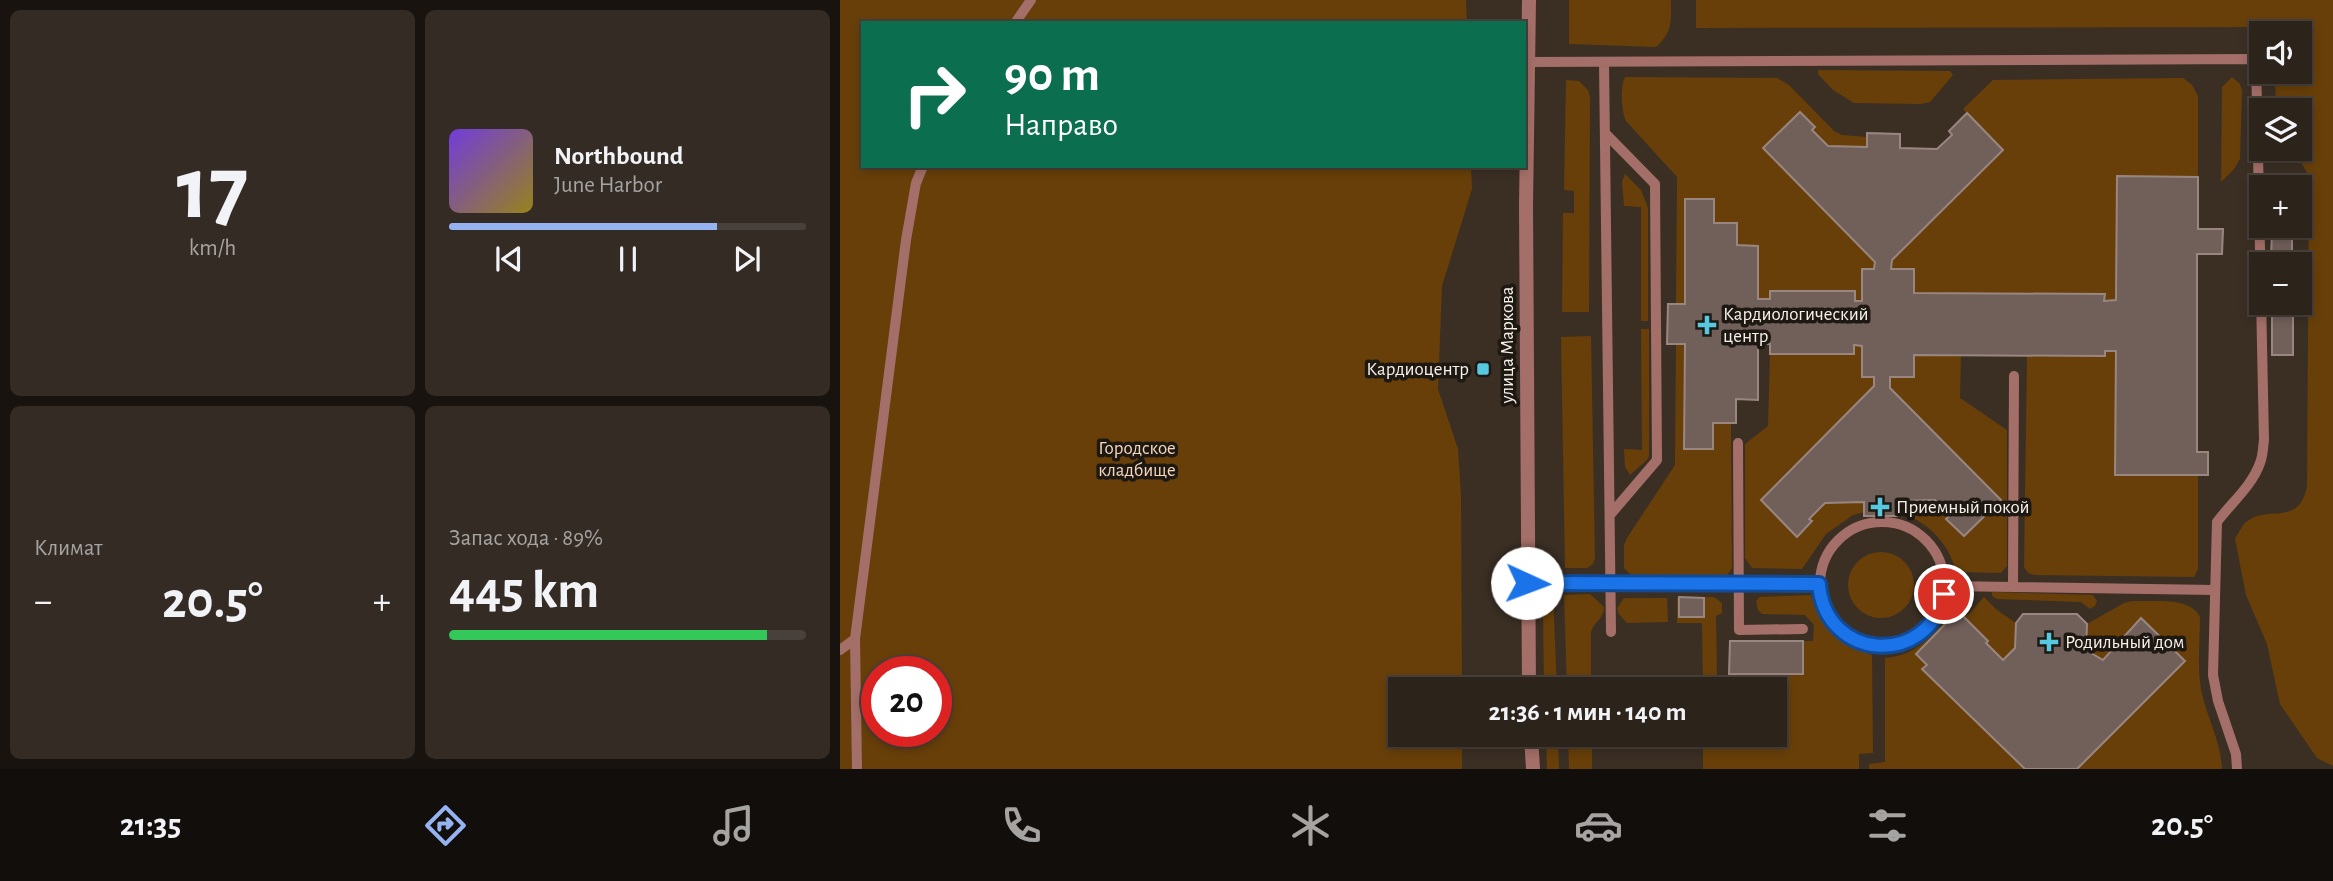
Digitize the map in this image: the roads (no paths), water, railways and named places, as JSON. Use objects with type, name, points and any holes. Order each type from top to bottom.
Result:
[{"type":"street","name":"улица Маркова","points":[[1529,0],[1529,677]]},
{"type":"street","points":[[1532,747],[1533,769]]},
{"type":"lane","points":[[1016,21],[1031,0]]},
{"type":"lane","points":[[1528,62],[2256,59],[2263,440],[2261,462],[2247,486],[2217,522],[2215,590],[2213,675],[2218,701],[2236,754],[2237,769]]},
{"type":"lane","points":[[1604,62],[1611,632]]},
{"type":"lane","points":[[1605,133],[1655,184],[1657,460],[1609,515]]},
{"type":"lane","points":[[857,769],[855,639],[906,240],[916,184],[922,168]]},
{"type":"lane","points":[[2013,587],[2014,376]]},
{"type":"lane","points":[[1738,443],[1739,630],[1803,629]]},
{"type":"lane","points":[[1879,522],[1908,527],[1925,539],[1938,558],[1944,586],[1939,608],[1922,631],[1897,644],[1879,646],[1861,643],[1837,628],[1825,611],[1819,584],[1823,563],[1834,544],[1856,527],[1879,522]]},
{"type":"lane","points":[[1527,583],[1819,584]]},
{"type":"lane","points":[[1944,586],[2215,590]]},
{"type":"lane","points":[[840,650],[855,639]]},
{"type":"place","name":"Кардиологический центр","points":[[1707,325]]},
{"type":"place","name":"Кардиоцентр","points":[[1483,369]]},
{"type":"place","name":"Приемный покой","points":[[1880,507]]},
{"type":"place","name":"Родильный дом","points":[[2049,642]]},
{"type":"park label","name":"Городское кладбище","points":[[1137,459]]}]
